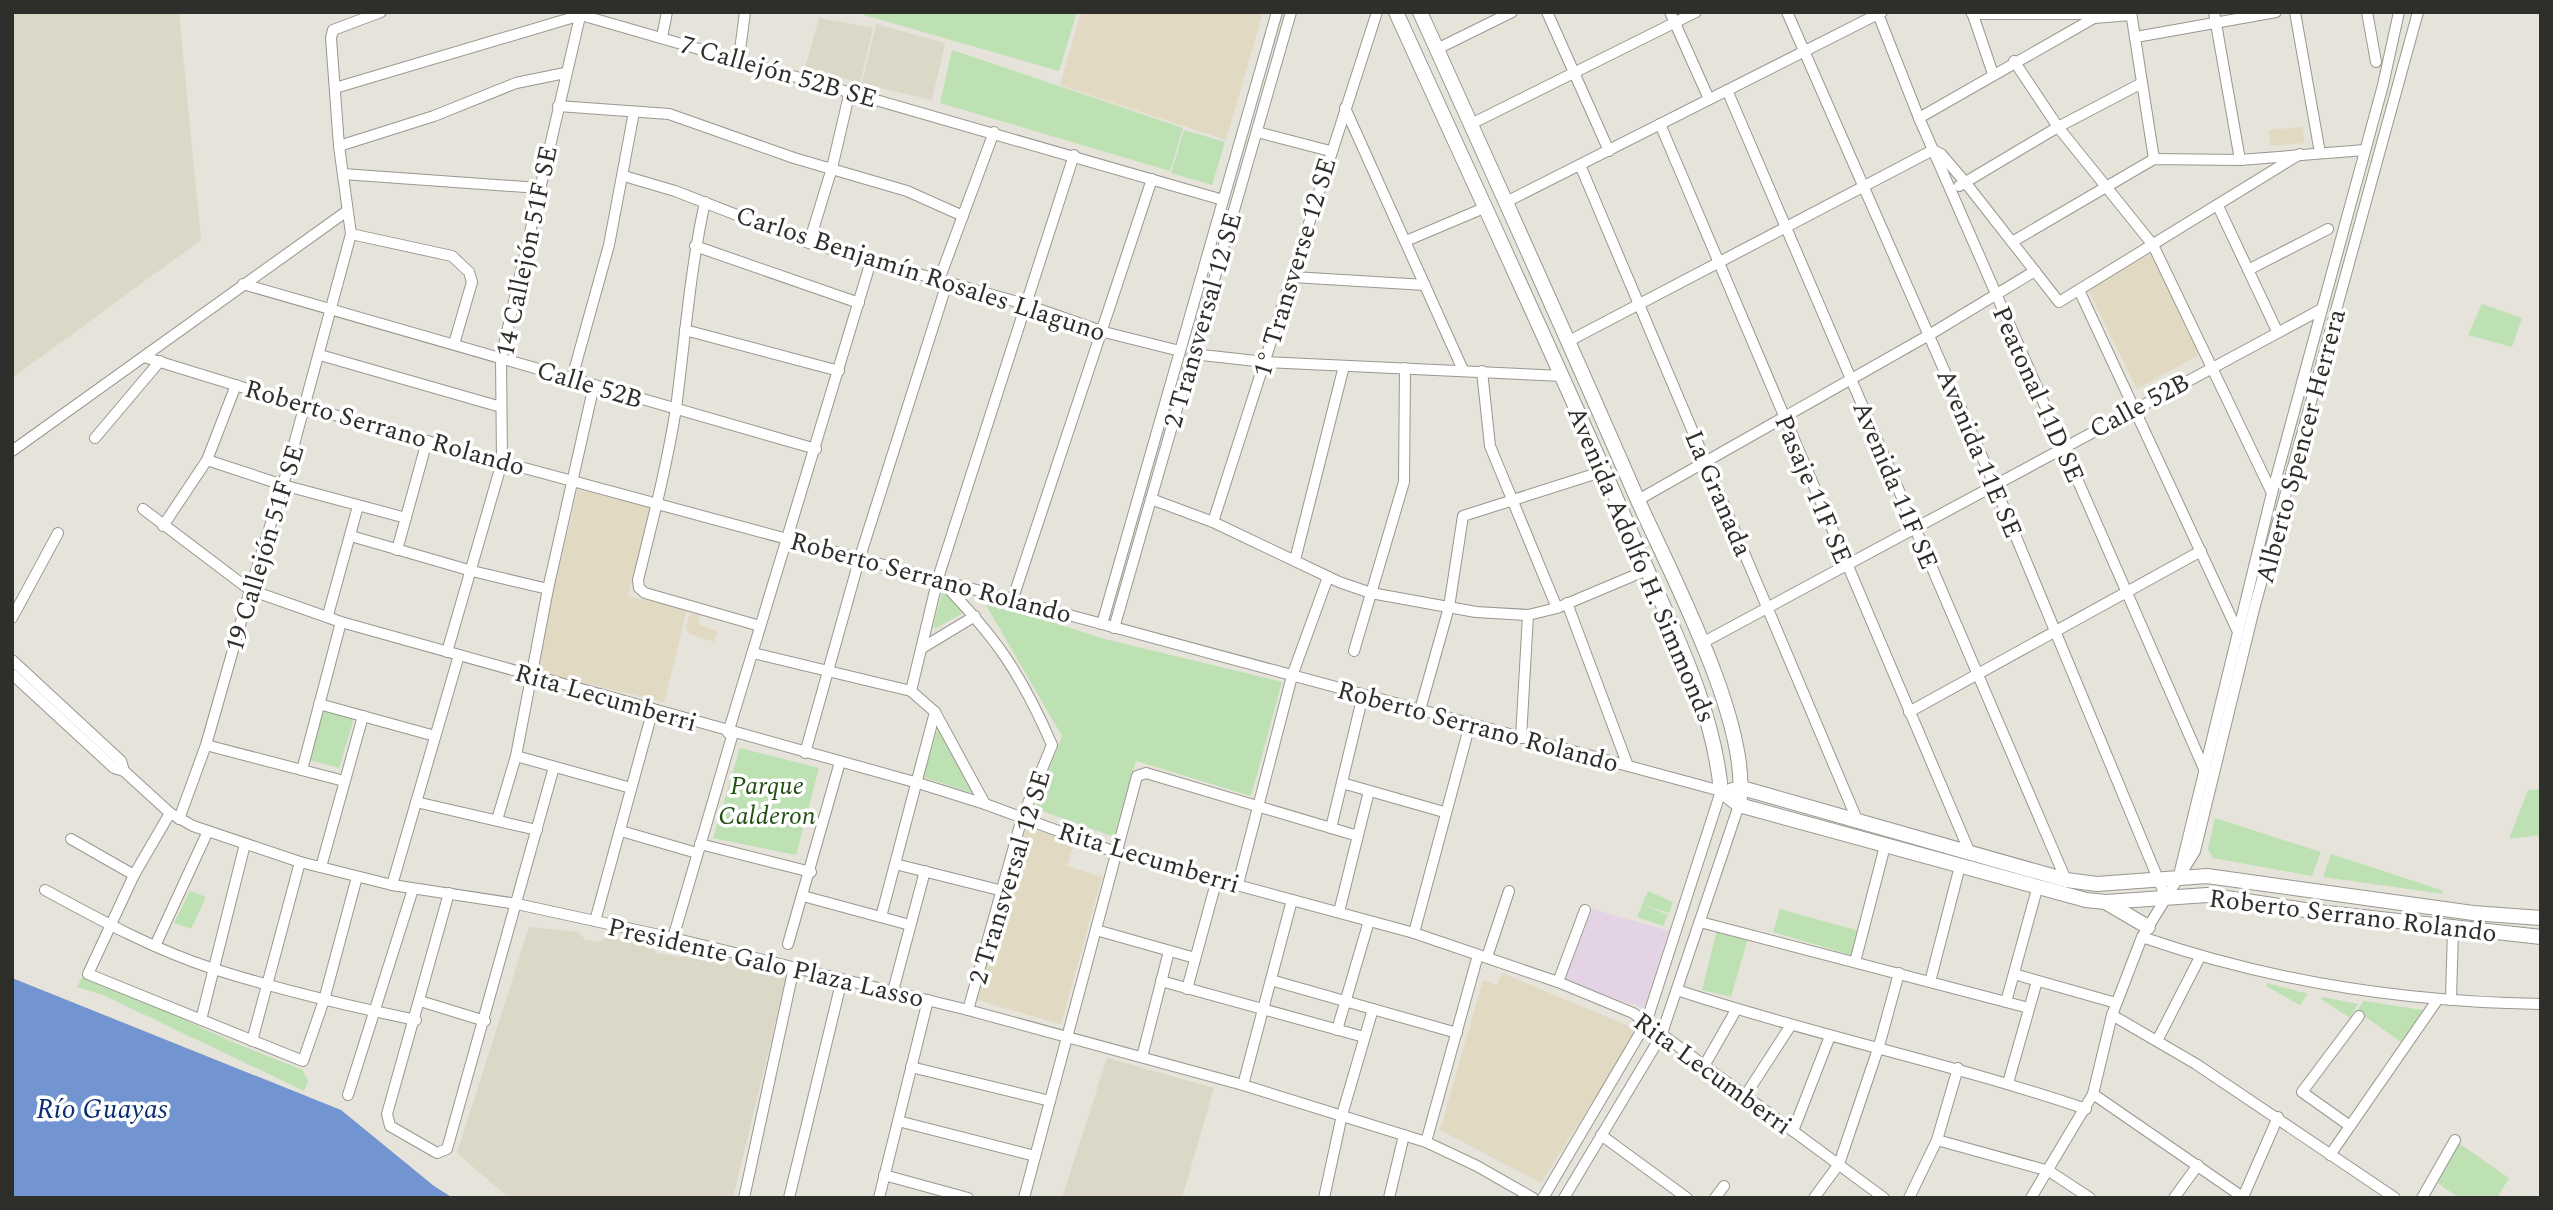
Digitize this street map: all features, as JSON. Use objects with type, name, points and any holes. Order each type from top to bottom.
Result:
[{"type":"main road","name":"Avenida Adolfo H. Simmonds","points":[[1396,12],[1563,376],[1703,704],[1717,754],[1721,792]]},
{"type":"main road","name":"Avenida Adolfo H. Simmonds","points":[[1420,12],[1702,643],[1731,727],[1742,788],[1739,805]]},
{"type":"main road","name":"Roberto Serrano Rolando","points":[[1721,792],[1742,788],[2066,880],[2097,884],[2207,876],[2473,914],[2541,918]]},
{"type":"main road","name":"Roberto Serrano Rolando","points":[[1721,792],[1739,805],[2037,889],[2106,902],[2207,895],[2318,912],[2541,937]]},
{"type":"main road","points":[[2106,902],[2145,932]]},
{"type":"street","name":"19 Callejón 51F SE","points":[[201,1020],[88,974],[134,875],[174,816],[206,746],[306,407],[351,234],[339,146],[331,38],[334,30],[381,12]]},
{"type":"street","points":[[662,37],[667,12]]},
{"type":"street","points":[[739,58],[745,12]]},
{"type":"street","name":"2 Transversal 12 SE","points":[[1102,624],[1277,12]]},
{"type":"street","name":"2 Transversal 12 SE","points":[[1114,628],[1291,12]]},
{"type":"street","name":"1° Transverse 12 SE","points":[[1213,522],[1293,278],[1330,151],[1377,12]]},
{"type":"street","points":[[1437,50],[1513,12]]},
{"type":"street","points":[[1547,12],[1609,150]]},
{"type":"street","points":[[1471,124],[1575,75],[1672,17],[1696,12]]},
{"type":"street","name":"Avenida 11E SE","points":[[1787,12],[1994,484],[2160,878],[2166,898]]},
{"type":"street","points":[[2136,37],[2215,18],[2276,12]]},
{"type":"street","points":[[2295,12],[2320,153]]},
{"type":"street","points":[[2367,12],[2376,62]]},
{"type":"street","name":"Alberto Spencer Herrera","points":[[2179,877],[2272,493],[2365,150],[2399,12]]},
{"type":"street","name":"Alberto Spencer Herrera","points":[[2031,1198],[2086,1109],[2093,1094],[2116,1003],[2145,932],[2195,850],[2207,811],[2254,609],[2418,12]]},
{"type":"street","points":[[335,88],[581,13]]},
{"type":"street","name":"7 Callejón 52B SE","points":[[581,13],[1223,200]]},
{"type":"street","name":"14 Callejón 51F SE","points":[[447,652],[502,462],[502,358],[565,73],[581,13]]},
{"type":"street","points":[[1506,202],[1880,13]]},
{"type":"street","name":"Peatonal 11D SE","points":[[1880,13],[1919,118],[2205,771]]},
{"type":"street","points":[[1993,74],[1972,13],[2084,14],[2094,18]]},
{"type":"street","points":[[1919,118],[2014,61],[2094,18],[2131,14],[2154,159]]},
{"type":"street","points":[[1672,17],[1709,99]]},
{"type":"street","points":[[2215,18],[2240,160]]},
{"type":"street","points":[[2014,61],[2058,127],[2153,245],[2272,493]]},
{"type":"street","points":[[339,146],[434,116],[516,83],[565,73]]},
{"type":"street","points":[[1951,191],[2058,127],[2142,83]]},
{"type":"street","name":"Avenida 11F SE","points":[[1727,90],[2066,880]]},
{"type":"street","points":[[809,243],[832,168],[850,91]]},
{"type":"street","points":[[558,106],[669,114],[704,124],[743,141],[907,191],[963,216]]},
{"type":"street","points":[[1345,108],[1463,370]]},
{"type":"street","points":[[572,378],[624,176],[634,112]]},
{"type":"street","name":"Pasaje 11F SE","points":[[1660,124],[1970,853]]},
{"type":"street","points":[[805,753],[860,557],[943,281],[963,216],[994,132]]},
{"type":"street","points":[[1257,132],[1330,151]]},
{"type":"street","points":[[1569,341],[1933,150],[1941,154],[1965,182],[2059,302],[2300,154]]},
{"type":"street","points":[[2011,242],[2154,159],[2240,160],[2365,150]]},
{"type":"street","points":[[911,691],[938,578],[1074,155]]},
{"type":"street","name":"La Granada","points":[[1580,164],[1858,822]]},
{"type":"street","points":[[342,174],[539,188]]},
{"type":"street","name":"Carlos Benjamín Rosales Llaguno","points":[[624,176],[705,202],[809,243],[1180,351]]},
{"type":"street","points":[[1013,598],[1104,331],[1152,179]]},
{"type":"street","points":[[705,202],[695,246],[675,410],[657,503],[638,580],[639,588],[645,593],[760,626]]},
{"type":"street","points":[[2218,206],[2277,331]]},
{"type":"street","points":[[1406,241],[1484,208]]},
{"type":"street","points":[[12,451],[347,212]]},
{"type":"street","points":[[2248,270],[2328,229]]},
{"type":"street","points":[[351,234],[452,256],[462,262],[472,282],[454,344]]},
{"type":"street","points":[[695,246],[859,303]]},
{"type":"street","points":[[673,938],[760,626],[871,261]]},
{"type":"street","points":[[1638,500],[1997,296],[2035,271]]},
{"type":"street","points":[[1293,278],[1425,285]]},
{"type":"street","name":"Calle 52B","points":[[243,284],[816,449]]},
{"type":"street","points":[[2079,290],[2238,632]]},
{"type":"street","name":"Calle 52B","points":[[1702,643],[2211,366],[2320,310]]},
{"type":"street","points":[[685,330],[839,371]]},
{"type":"street","points":[[1193,354],[1265,362],[1563,376]]},
{"type":"street","points":[[320,355],[501,407]]},
{"type":"street","name":"Roberto Serrano Rolando","points":[[144,357],[306,407],[502,462],[1013,598],[1114,628],[1721,792]]},
{"type":"street","points":[[95,438],[160,361]]},
{"type":"street","points":[[1295,560],[1345,366]]},
{"type":"street","points":[[1354,651],[1404,482],[1405,368]]},
{"type":"street","points":[[1482,371],[1490,446],[1562,606],[1628,766]]},
{"type":"street","points":[[163,526],[208,460],[236,385]]},
{"type":"street","points":[[497,820],[516,756],[548,589],[594,385]]},
{"type":"street","points":[[397,550],[427,441]]},
{"type":"street","points":[[208,460],[283,485],[406,518]]},
{"type":"street","points":[[1420,710],[1449,607],[1464,516],[1604,471]]},
{"type":"street","points":[[1151,499],[1213,522],[1328,577],[1371,593],[1476,612],[1528,615],[1562,606],[1647,570]]},
{"type":"street","points":[[328,615],[358,506]]},
{"type":"street","name":"Rita Lecumberri","points":[[142,509],[250,590],[328,615],[341,622],[730,733],[918,783],[985,804],[1115,852],[1414,933],[1558,982],[1633,1013],[1884,1198]]},
{"type":"street","points":[[12,618],[58,533]]},
{"type":"street","points":[[351,536],[472,571],[548,589]]},
{"type":"street","points":[[1909,712],[2201,551]]},
{"type":"street","points":[[1238,884],[1292,676],[1328,577]]},
{"type":"street","points":[[922,648],[975,616],[938,578]]},
{"type":"street","points":[[1521,737],[1528,615]]},
{"type":"street","name":"2 Transversal 12 SE","points":[[968,1010],[1022,818],[1052,745],[1021,678],[975,616]]},
{"type":"street","points":[[302,770],[341,622]]},
{"type":"street","points":[[753,653],[827,673],[911,691],[935,712],[985,804]]},
{"type":"street","points":[[392,885],[459,655]]},
{"type":"street","name":"Presidente Galo Plaza Lasso","points":[[12,660],[121,761],[124,771]]},
{"type":"street","name":"Presidente Galo Plaza Lasso","points":[[12,674],[114,768],[124,771],[174,816],[245,844],[357,877],[517,904],[673,938],[1068,1035],[1243,1085],[1426,1142],[1477,1166],[1533,1198]]},
{"type":"street","points":[[1331,828],[1363,695]]},
{"type":"street","points":[[319,704],[435,736]]},
{"type":"street","points":[[595,921],[653,709]]},
{"type":"street","points":[[881,917],[935,712]]},
{"type":"street","points":[[321,867],[363,716]]},
{"type":"street","points":[[1414,933],[1444,812],[1470,724]]},
{"type":"street","points":[[206,746],[344,781]]},
{"type":"street","points":[[516,756],[631,788]]},
{"type":"street","points":[[788,944],[811,872],[840,762]]},
{"type":"street","points":[[449,893],[387,1114],[390,1126],[436,1153],[447,1149],[554,767]]},
{"type":"street","points":[[1024,1198],[1137,776],[1146,773],[1358,836]]},
{"type":"street","points":[[1342,783],[1444,812]]},
{"type":"street","points":[[1339,912],[1369,791]]},
{"type":"street","name":"Avenida Adolfo H. Simmonds","points":[[1543,1198],[1646,1023],[1721,792]]},
{"type":"street","points":[[416,802],[537,830]]},
{"type":"street","name":"Avenida Adolfo H. Simmonds","points":[[1564,1198],[1661,1036],[1739,805]]},
{"type":"street","points":[[155,946],[208,831]]},
{"type":"street","points":[[621,831],[811,872]]},
{"type":"street","points":[[71,839],[134,875]]},
{"type":"street","points":[[245,844],[201,1020],[303,1060],[324,1000],[357,877]]},
{"type":"street","points":[[1855,962],[1885,846]]},
{"type":"street","points":[[252,1041],[300,862]]},
{"type":"street","points":[[895,863],[1003,891]]},
{"type":"street","points":[[1930,982],[1960,866]]},
{"type":"street","points":[[893,991],[925,871]]},
{"type":"street","points":[[1186,989],[1217,879]]},
{"type":"street","points":[[348,1095],[412,888]]},
{"type":"street","points":[[2006,1002],[2037,889]]},
{"type":"street","points":[[46,890],[110,925],[214,969],[324,1000],[415,1020]]},
{"type":"street","points":[[1426,1142],[1482,956],[1509,891]]},
{"type":"street","points":[[803,895],[910,925]]},
{"type":"street","points":[[1243,1085],[1292,900]]},
{"type":"street","points":[[1558,982],[1586,910]]},
{"type":"street","points":[[1338,1030],[1369,921]]},
{"type":"street","points":[[1700,922],[2029,1008]]},
{"type":"street","points":[[2451,1000],[2454,928]]},
{"type":"street","points":[[1096,930],[1195,958]]},
{"type":"street","points":[[2145,932],[2200,957],[2317,982],[2438,999],[2541,1004]]},
{"type":"street","points":[[1142,1057],[1169,951]]},
{"type":"street","points":[[2158,1039],[2200,957]]},
{"type":"street","points":[[744,1198],[794,967]]},
{"type":"street","points":[[1814,1198],[1839,1164],[1879,1046],[1899,973]]},
{"type":"street","points":[[2014,974],[2116,1003]]},
{"type":"street","points":[[789,1198],[842,979]]},
{"type":"street","points":[[1271,980],[1457,1033]]},
{"type":"street","points":[[1161,981],[1364,1037]]},
{"type":"street","points":[[2008,1083],[2037,981]]},
{"type":"street","points":[[1677,990],[1736,1010],[1958,1068],[2086,1109]]},
{"type":"street","points":[[2330,1155],[2438,999]]},
{"type":"street","points":[[879,1198],[928,1000]]},
{"type":"street","points":[[420,1001],[485,1021]]},
{"type":"street","points":[[1324,1198],[1342,1115],[1373,1009]]},
{"type":"street","points":[[1704,1066],[1736,1010]]},
{"type":"street","points":[[2112,1015],[2158,1039],[2395,1198]]},
{"type":"street","points":[[2350,1126],[2302,1092],[2359,1016]]},
{"type":"street","points":[[1745,1096],[1791,1025]]},
{"type":"street","points":[[1793,1132],[1830,1036]]},
{"type":"street","points":[[911,1067],[1050,1101]]},
{"type":"street","points":[[1909,1198],[1937,1140],[1958,1068]]},
{"type":"street","points":[[2093,1094],[2243,1197],[2278,1117]]},
{"type":"street","points":[[898,1121],[1035,1156]]},
{"type":"street","points":[[1389,1198],[1404,1135]]},
{"type":"street","points":[[1601,1135],[1687,1198]]},
{"type":"street","points":[[1937,1140],[2049,1171],[2090,1198]]},
{"type":"street","points":[[2422,1198],[2455,1140]]},
{"type":"street","points":[[2174,1198],[2198,1165]]},
{"type":"street","points":[[884,1175],[968,1198]]},
{"type":"street","points":[[1715,1198],[1724,1186]]},
{"type":"shaded area","points":[[12,12],[179,12],[201,240],[12,378]]},
{"type":"shaded area","points":[[1081,12],[1263,12],[1226,140],[1060,85]]},
{"type":"shaded area","points":[[819,18],[873,28],[860,83],[805,68]]},
{"type":"shaded area","points":[[876,24],[945,43],[932,100],[862,84]]},
{"type":"shaded area","points":[[2303,127],[2304,143],[2271,146],[2268,130]]},
{"type":"shaded area","points":[[2151,254],[2200,354],[2137,389],[2088,289]]},
{"type":"shaded area","points":[[578,490],[650,507],[628,596],[687,610],[664,702],[534,671]]},
{"type":"shaded area","points":[[690,614],[700,615],[698,624],[718,632],[714,642],[689,634],[686,627]]},
{"type":"shaded area","points":[[1027,827],[1074,843],[1067,866],[1102,877],[1061,1024],[977,1000]]},
{"type":"shaded area","points":[[1592,909],[1669,931],[1644,1008],[1565,981]]},
{"type":"shaded area","points":[[529,927],[579,932],[585,940],[600,942],[609,936],[653,947],[656,953],[681,957],[688,950],[787,975],[733,1198],[509,1198],[457,1153]]},
{"type":"shaded area","points":[[1502,973],[1638,1030],[1541,1183],[1440,1130],[1483,980],[1497,985]]},
{"type":"shaded area","points":[[1107,1058],[1214,1088],[1182,1198],[1062,1198]]},
{"type":"green space","points":[[865,12],[1077,12],[1059,71],[864,15]]},
{"type":"green space","points":[[952,50],[1183,128],[1170,171],[940,103]]},
{"type":"green space","points":[[1184,130],[1225,142],[1212,185],[1171,173]]},
{"type":"green space","points":[[2482,304],[2522,318],[2512,347],[2468,335]]},
{"type":"green space","points":[[943,589],[965,612],[936,628],[933,627]]},
{"type":"green space","points":[[988,601],[1101,638],[1282,682],[1251,796],[1136,761],[1114,837],[1034,808],[1062,736],[987,607]]},
{"type":"green space","points":[[324,710],[354,718],[339,768],[310,760]]},
{"type":"green space","points":[[939,725],[975,794],[923,777]]},
{"type":"green space","name":"Parque Calderon","points":[[740,748],[819,768],[796,855],[713,838]]},
{"type":"green space","points":[[2541,789],[2541,835],[2509,839],[2528,790]]},
{"type":"green space","points":[[2215,818],[2321,852],[2312,876],[2213,858],[2208,849]]},
{"type":"green space","points":[[2331,854],[2441,890],[2444,894],[2323,877]]},
{"type":"green space","points":[[190,891],[206,897],[191,929],[174,923]]},
{"type":"green space","points":[[1648,891],[1673,902],[1669,913],[1644,905],[1668,915],[1663,926],[1637,917]]},
{"type":"green space","points":[[1780,909],[1859,931],[1851,955],[1773,932]]},
{"type":"green space","points":[[1717,930],[1748,938],[1731,997],[1702,990]]},
{"type":"green space","points":[[84,974],[235,1043],[303,1070],[308,1081],[304,1091],[103,995],[77,987]]},
{"type":"green space","points":[[2267,983],[2308,994],[2300,1005],[2266,986]]},
{"type":"green space","points":[[2322,997],[2358,1004],[2350,1018],[2321,999]]},
{"type":"green space","points":[[2363,1001],[2423,1010],[2401,1042],[2357,1011]]},
{"type":"green space","points":[[2457,1142],[2509,1178],[2497,1198],[2459,1198],[2435,1181]]},
{"type":"water","name":"Río Guayas","points":[[12,978],[341,1110],[434,1186],[453,1198],[12,1198]]}]
